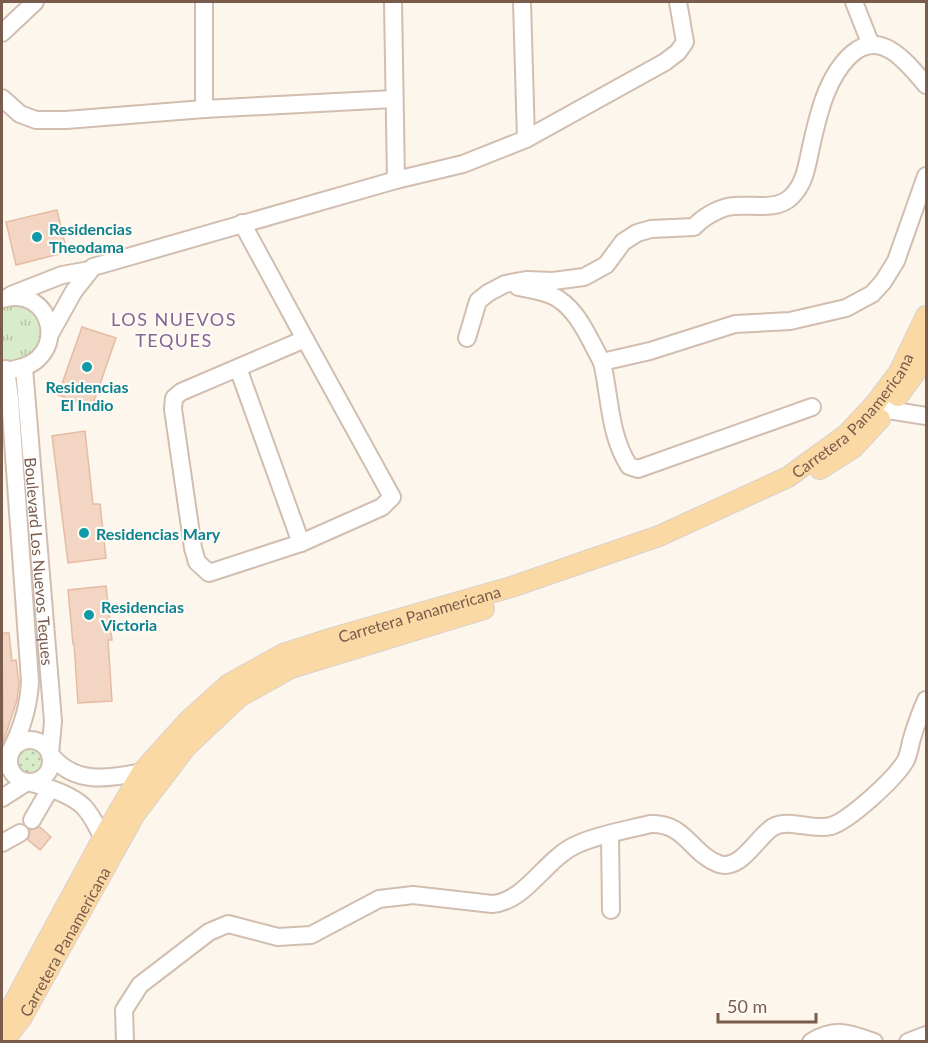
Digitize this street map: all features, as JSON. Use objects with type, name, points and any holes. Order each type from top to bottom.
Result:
[{"type":"main road","name":"Carretera Panamericana","points":[[2,1019],[11,1008],[103,838],[142,772],[187,722],[229,684],[283,654],[511,587],[659,536],[788,477],[846,435],[875,404],[899,372],[927,316]]},
{"type":"main road","name":"Carretera Panamericana","points":[[3,1041],[22,1017],[135,814],[186,747],[239,697],[291,668],[514,599],[664,547],[793,486],[853,448],[888,410],[915,373],[927,350]]},
{"type":"street","points":[[2,33],[35,2]]},
{"type":"street","points":[[204,2],[204,109]]},
{"type":"street","points":[[393,2],[396,180]]},
{"type":"street","points":[[522,2],[526,139]]},
{"type":"street","points":[[4,298],[62,275],[90,270],[242,223],[396,180],[463,164],[526,139],[665,62],[678,52],[685,42],[678,2]]},
{"type":"street","points":[[855,2],[871,45]]},
{"type":"street","points":[[467,338],[478,301],[506,284],[526,280],[553,281],[584,277],[606,265],[623,242],[637,233],[651,229],[694,227],[702,219],[732,206],[777,204],[789,200],[800,187],[819,112],[830,86],[844,61],[859,48],[877,43],[890,49],[904,59],[927,85]]},
{"type":"street","points":[[2,98],[20,114],[36,120],[394,99]]},
{"type":"street","points":[[602,362],[650,351],[735,324],[790,321],[846,308],[872,294],[883,282],[896,261],[927,176]]},
{"type":"street","points":[[242,223],[392,497],[382,507],[301,543],[209,573],[197,562],[173,409],[174,399],[181,392],[305,339]]},
{"type":"street","points":[[4,368],[24,368],[43,354],[50,334],[74,291],[90,270]]},
{"type":"street","points":[[506,284],[550,295],[573,312],[602,362],[611,406],[612,425],[618,443],[629,466],[638,470],[812,407]]},
{"type":"street","points":[[4,298],[27,299],[41,308],[49,324],[50,334]]},
{"type":"street","name":"Boulevard Los Nuevos Teques","points":[[2,765],[12,751],[24,716],[30,681],[4,368]]},
{"type":"street","name":"Boulevard Los Nuevos Teques","points":[[24,368],[53,721],[50,754]]},
{"type":"street","points":[[238,368],[301,543]]},
{"type":"street","points":[[888,410],[927,416]]},
{"type":"street","points":[[125,1041],[124,1010],[140,985],[209,932],[228,924],[278,937],[311,935],[379,899],[412,895],[492,904],[502,903],[512,899],[557,856],[578,844],[650,824],[663,823],[673,828],[707,857],[720,864],[730,865],[740,859],[774,826],[787,823],[814,828],[831,826],[849,818],[905,761],[918,716],[927,700]]},
{"type":"street","points":[[24,716],[26,725],[34,732],[48,728],[53,721]]},
{"type":"street","points":[[103,838],[82,805],[50,789],[15,776],[11,771],[9,758],[12,751],[21,742],[34,741],[46,748],[69,771],[86,778],[111,778],[142,772]]},
{"type":"street","points":[[2,798],[27,782],[41,779],[50,768],[50,754]]},
{"type":"street","points":[[32,820],[50,789]]},
{"type":"street","points":[[2,843],[20,833]]},
{"type":"street","points":[[610,835],[611,910]]},
{"type":"street","points":[[811,1041],[820,1036],[845,1032],[874,1041]]},
{"type":"street","points":[[908,1041],[927,1035]]},
{"type":"green space","points":[[2,299],[41,308],[43,352],[2,366]]},
{"type":"green space","points":[[30,749],[39,752],[42,761],[39,770],[30,773],[21,770],[18,761],[21,752]]},
{"type":"building","name":"Residencias Theodama","points":[[57,210],[67,252],[16,265],[6,222]]},
{"type":"building","name":"Residencias El Indio","points":[[82,327],[116,338],[92,407],[58,395]]},
{"type":"building","points":[[85,431],[93,504],[100,504],[106,558],[68,563],[52,436]]},
{"type":"building","points":[[106,586],[112,640],[108,640],[112,701],[78,703],[68,590]]},
{"type":"building","points":[[2,633],[9,633],[12,661],[16,660],[19,683],[17,700],[3,743]]},
{"type":"building","points":[[40,827],[51,837],[40,850],[28,840],[30,830]]},
{"type":"place","name":"Residencias Theodama","points":[[37,237]]},
{"type":"place","name":"Residencias El Indio","points":[[87,367]]},
{"type":"place","name":"Residencias Mary","points":[[84,533]]},
{"type":"place","name":"Residencias Victoria","points":[[89,615]]},
{"type":"district","name":"LOS NUEVOS TEQUES","points":[[174,329]]}]
